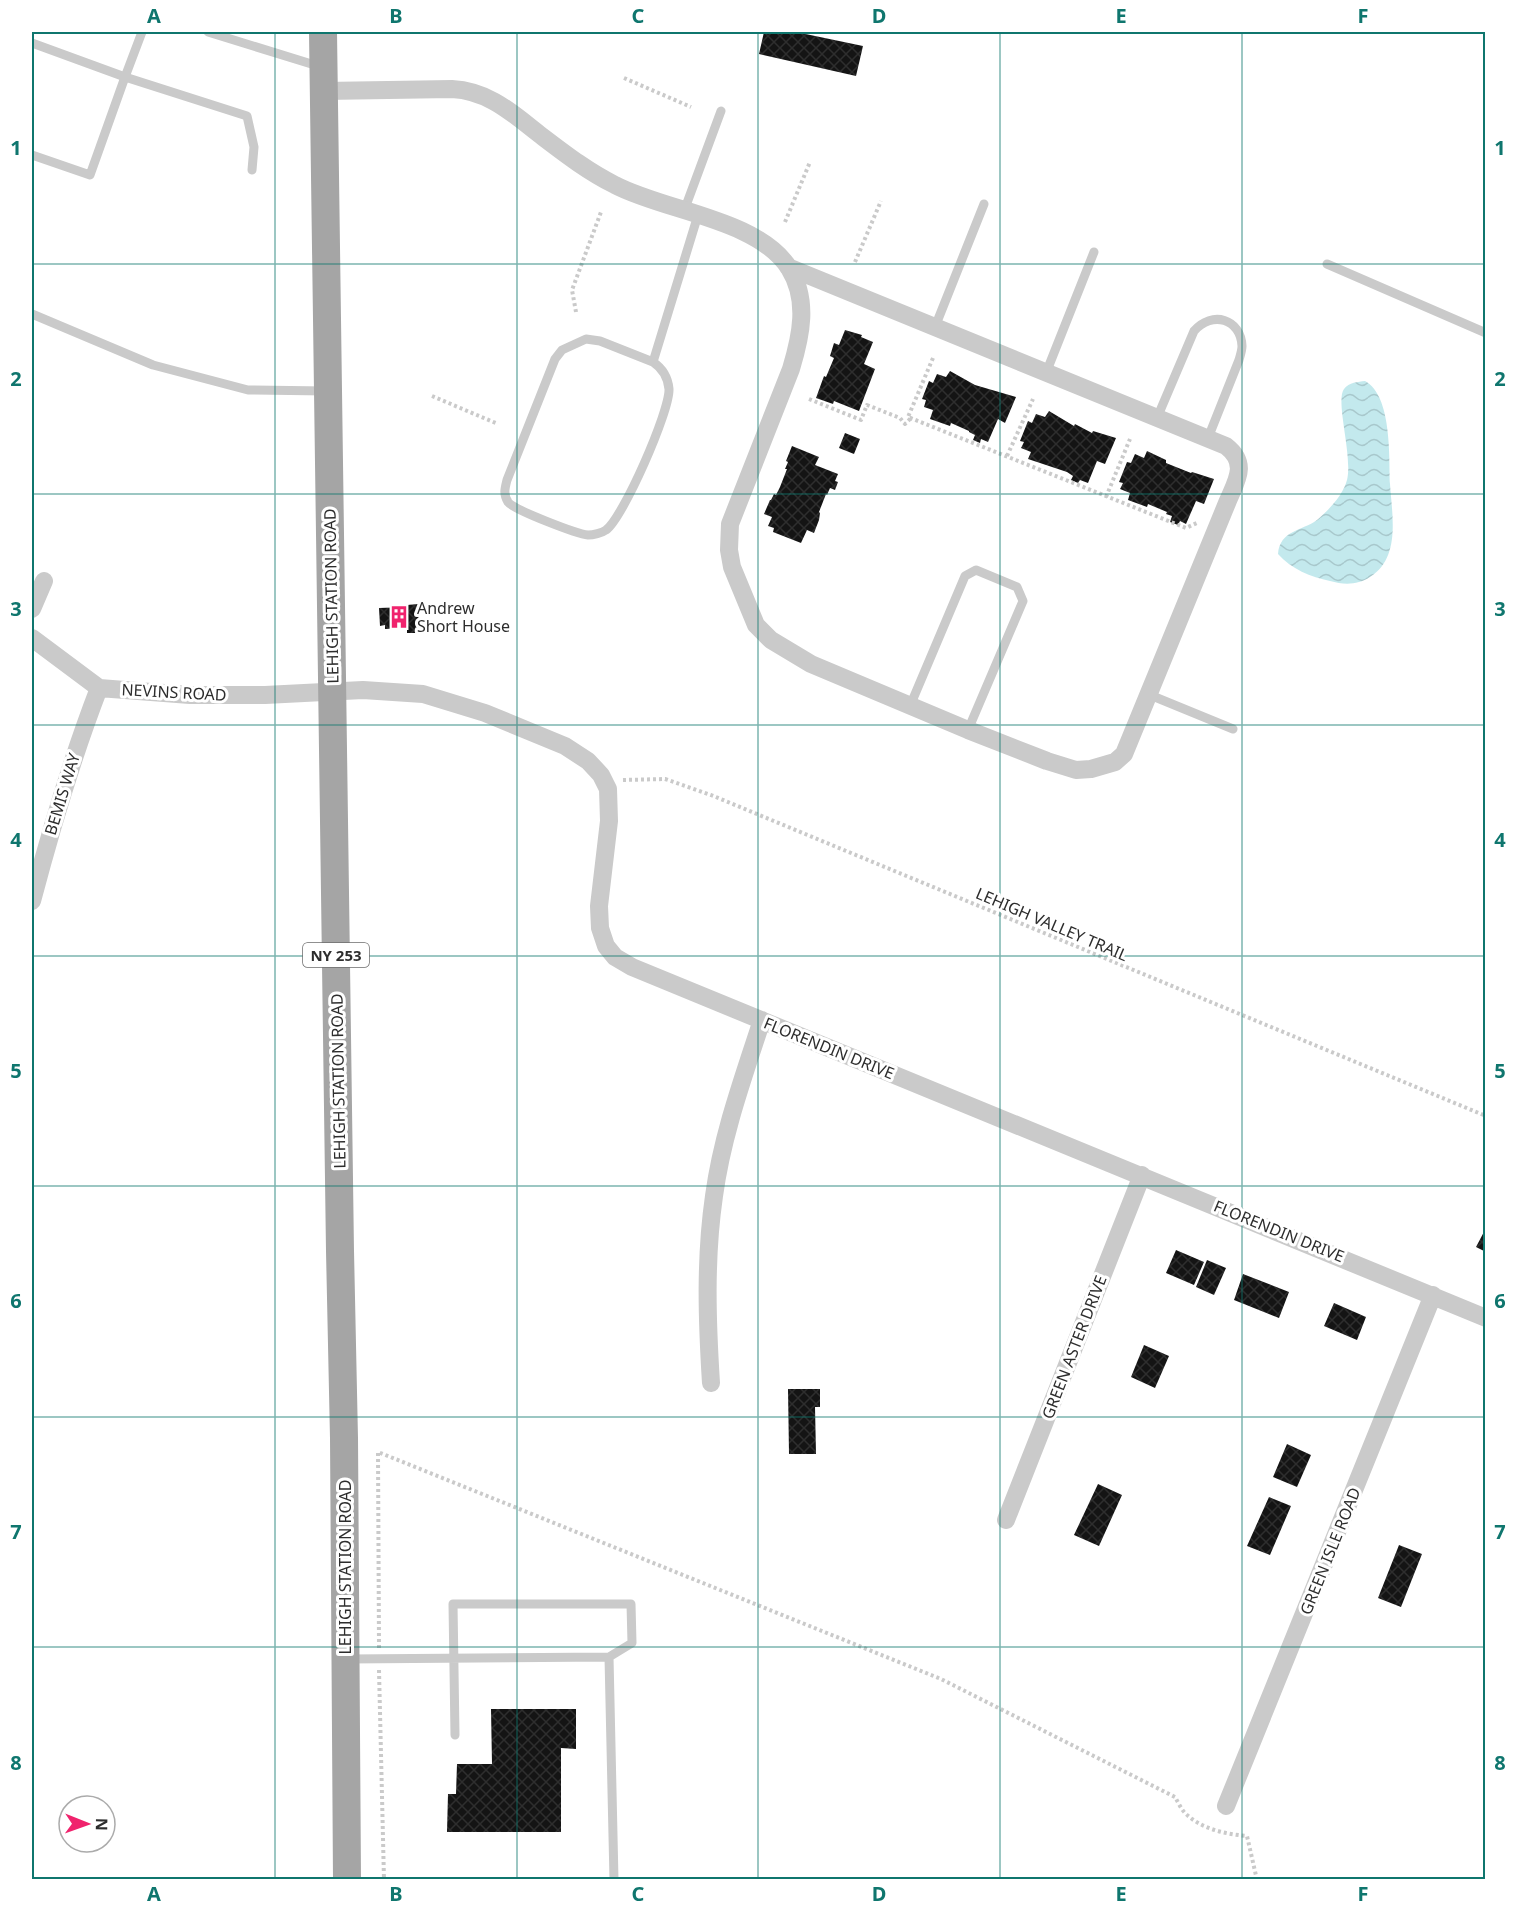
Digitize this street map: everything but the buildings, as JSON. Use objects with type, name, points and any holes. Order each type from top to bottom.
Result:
[{"type":"main road","name":"LEHIGH STATION ROAD","points":[[323,32],[344,1438],[346,1880]]},
{"type":"street","points":[[324,79],[468,90],[495,101],[509,110],[577,164],[594,174],[638,195],[749,234],[777,255],[789,267],[798,287],[802,324],[799,344],[730,524],[729,550],[732,567],[756,625],[771,640],[811,664],[1047,761],[1076,770],[1091,769],[1115,762],[1124,754],[1150,694],[1227,503],[1240,468],[1235,453],[1208,438],[789,267]]},
{"type":"street","points":[[32,609],[44,581]]},
{"type":"street","name":"NEVINS ROAD","points":[[32,638],[99,688],[190,695],[333,692]]},
{"type":"street","name":"BEMIS WAY","points":[[32,901],[52,823],[99,688]]},
{"type":"street","points":[[333,692],[363,690],[423,694],[485,713],[565,746],[588,760],[604,781]]},
{"type":"street","name":"FLORENDIN DRIVE","points":[[604,781],[608,789],[609,821],[599,906],[600,928],[606,946],[615,957],[632,967],[1485,1318]]},
{"type":"street","points":[[711,1383],[707,1321],[708,1248],[714,1195],[728,1129],[762,1020]]},
{"type":"street","name":"GREEN ASTER DRIVE","points":[[1006,1520],[1142,1175]]},
{"type":"street","name":"GREEN ISLE ROAD","points":[[1226,1806],[1433,1295]]},
{"type":"lane","points":[[32,154],[90,175],[142,32]]},
{"type":"lane","points":[[208,32],[324,79]]},
{"type":"lane","points":[[32,43],[125,77],[247,116],[254,147],[252,170]]},
{"type":"lane","points":[[653,362],[691,213],[721,111]]},
{"type":"lane","points":[[935,327],[984,204]]},
{"type":"lane","points":[[1046,373],[1095,252]]},
{"type":"lane","points":[[1328,264],[1485,333]]},
{"type":"lane","points":[[32,314],[153,365],[248,390],[328,391]]},
{"type":"lane","points":[[1157,418],[1194,331],[1202,321],[1213,318],[1224,320],[1233,326],[1239,335],[1242,347],[1208,438]]},
{"type":"lane","points":[[586,339],[600,341],[653,362],[660,367],[666,377],[669,387],[668,400],[630,495],[615,521],[604,532],[588,535],[524,513],[509,504],[504,493],[507,480],[555,359],[562,350],[586,339]]},
{"type":"lane","points":[[910,706],[965,576],[976,570],[1017,587],[1023,601],[968,730]]},
{"type":"lane","points":[[1150,694],[1233,729]]},
{"type":"lane","points":[[345,1659],[379,1658],[453,1658],[609,1657],[632,1643],[631,1604],[453,1604],[453,1658],[454,1736]]},
{"type":"lane","points":[[609,1657],[615,1880]]},
{"type":"path","points":[[624,78],[691,107]]},
{"type":"path","points":[[785,222],[810,162]]},
{"type":"path","points":[[855,262],[881,201]]},
{"type":"path","points":[[576,312],[572,290],[601,212]]},
{"type":"path","points":[[809,399],[861,420],[867,405],[900,418],[905,424],[910,418],[908,417],[933,358]]},
{"type":"path","points":[[432,396],[498,424]]},
{"type":"path","points":[[1007,456],[1033,399]]},
{"type":"path","points":[[910,418],[1186,528],[1209,518],[1227,503]]},
{"type":"path","points":[[1106,497],[1130,439]]},
{"type":"path","name":"LEHIGH VALLEY TRAIL","points":[[604,781],[665,779],[711,795],[1485,1116]]},
{"type":"path","points":[[384,1880],[379,1658],[378,1452],[941,1679],[1175,1797],[1185,1813],[1208,1828],[1227,1834],[1247,1836],[1257,1880]]},
{"type":"water","points":[[1365,381],[1374,389],[1385,413],[1389,443],[1392,535],[1386,559],[1380,569],[1361,582],[1340,583],[1302,572],[1278,554],[1287,536],[1317,520],[1339,497],[1347,480],[1348,470],[1342,395],[1348,385]]},
{"type":"place","name":"Andrew Short House","points":[[399,617]]}]
